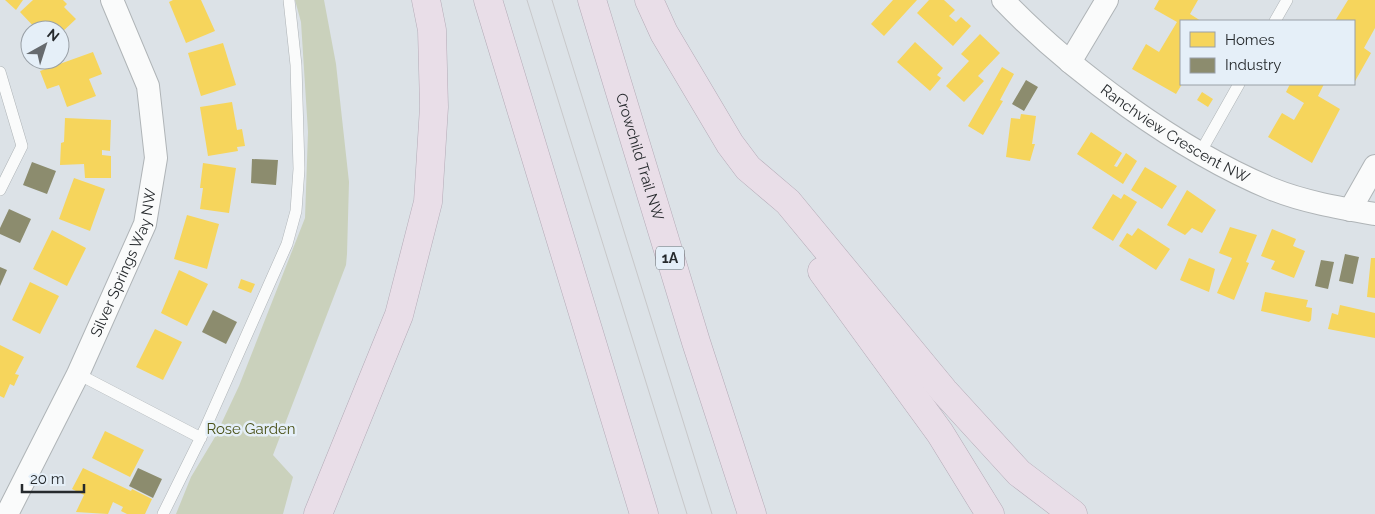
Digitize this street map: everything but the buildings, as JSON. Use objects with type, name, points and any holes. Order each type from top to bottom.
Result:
[{"type":"highway","points":[[318,514],[400,315],[428,202],[434,107],[432,30],[426,0]]},
{"type":"highway","points":[[488,0],[644,514]]},
{"type":"highway","name":"Crowchild Trail NW","points":[[592,0],[693,333],[752,514]]},
{"type":"highway","points":[[649,0],[664,33],[730,144],[940,432],[990,514]]},
{"type":"highway","points":[[748,168],[788,202],[944,391],[1019,472],[1073,514]]},
{"type":"street","name":"Ranchview Crescent NW","points":[[1003,0],[1070,62],[1123,102],[1200,153],[1272,189],[1315,202],[1375,214]]},
{"type":"street","points":[[1070,62],[1107,0]]},
{"type":"street","name":"Silver Springs Way NW","points":[[7,514],[78,374],[145,224],[156,158],[148,86],[118,2]]},
{"type":"street","points":[[1350,210],[1375,166]]},
{"type":"lane","points":[[163,514],[201,438],[287,244],[296,210],[299,169],[296,65],[289,0]]},
{"type":"lane","points":[[1276,20],[1287,0]]},
{"type":"lane","points":[[0,72],[22,146],[0,190]]},
{"type":"lane","points":[[1200,153],[1239,85]]},
{"type":"lane","points":[[78,374],[201,438]]},
{"type":"green space","name":"Rose Garden","points":[[295,0],[324,0],[336,64],[349,182],[346,265],[273,455],[293,477],[283,514],[176,514],[191,477],[215,437],[239,386],[305,218],[308,132],[301,22]]},
{"type":"tram line","points":[[527,0],[687,514]]},
{"type":"tram line","points":[[552,0],[712,514]]}]
